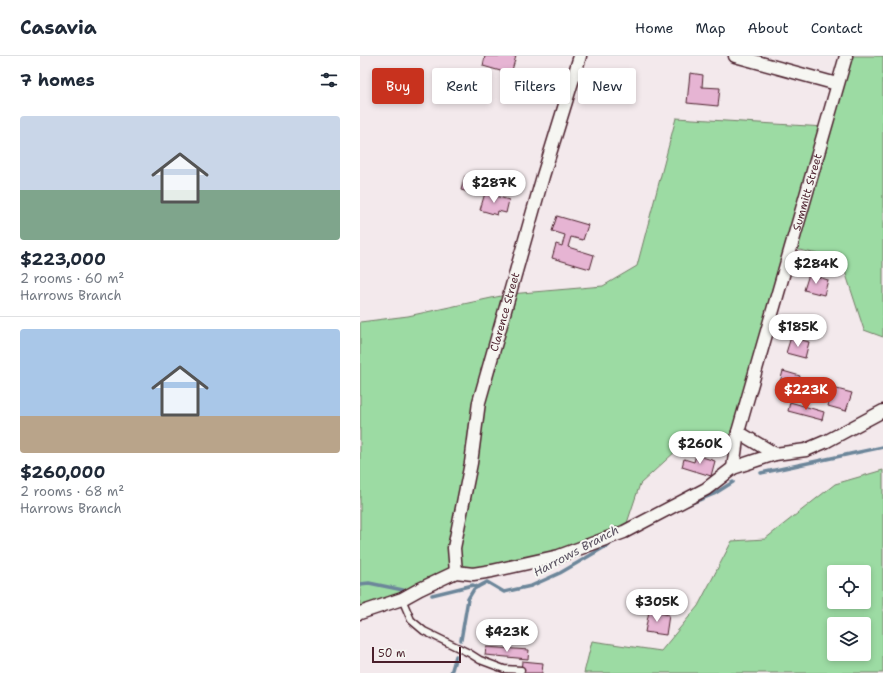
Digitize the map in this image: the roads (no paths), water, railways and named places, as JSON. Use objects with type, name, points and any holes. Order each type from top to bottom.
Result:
[{"type":"street","name":"Clarence Street","points":[[456,572],[454,548],[471,463],[479,402],[543,176],[580,56]]},
{"type":"street","points":[[735,56],[837,84]]},
{"type":"street","name":"Summitt Street","points":[[733,468],[738,432],[846,56]]},
{"type":"street","points":[[360,613],[402,599],[456,572],[473,574],[559,556],[624,532],[706,489],[733,468],[775,454],[806,450],[827,441],[883,411]]},
{"type":"street","points":[[738,432],[775,454]]},
{"type":"lane","points":[[402,599],[411,620],[424,631],[480,660],[504,669],[521,670]]},
{"type":"waterway","name":"Harrows Branch","points":[[761,473],[883,447]]},
{"type":"waterway","name":"Harrows Branch","points":[[687,505],[714,494],[733,482]]},
{"type":"waterway","name":"Harrows Branch","points":[[461,640],[468,599],[474,589],[487,582],[504,592],[531,586],[560,573],[615,541]]},
{"type":"waterway","points":[[360,584],[369,583],[403,590]]},
{"type":"waterway","points":[[432,595],[473,585],[478,587]]},
{"type":"waterway","name":"Harrows Branch","points":[[451,673],[456,656]]}]
